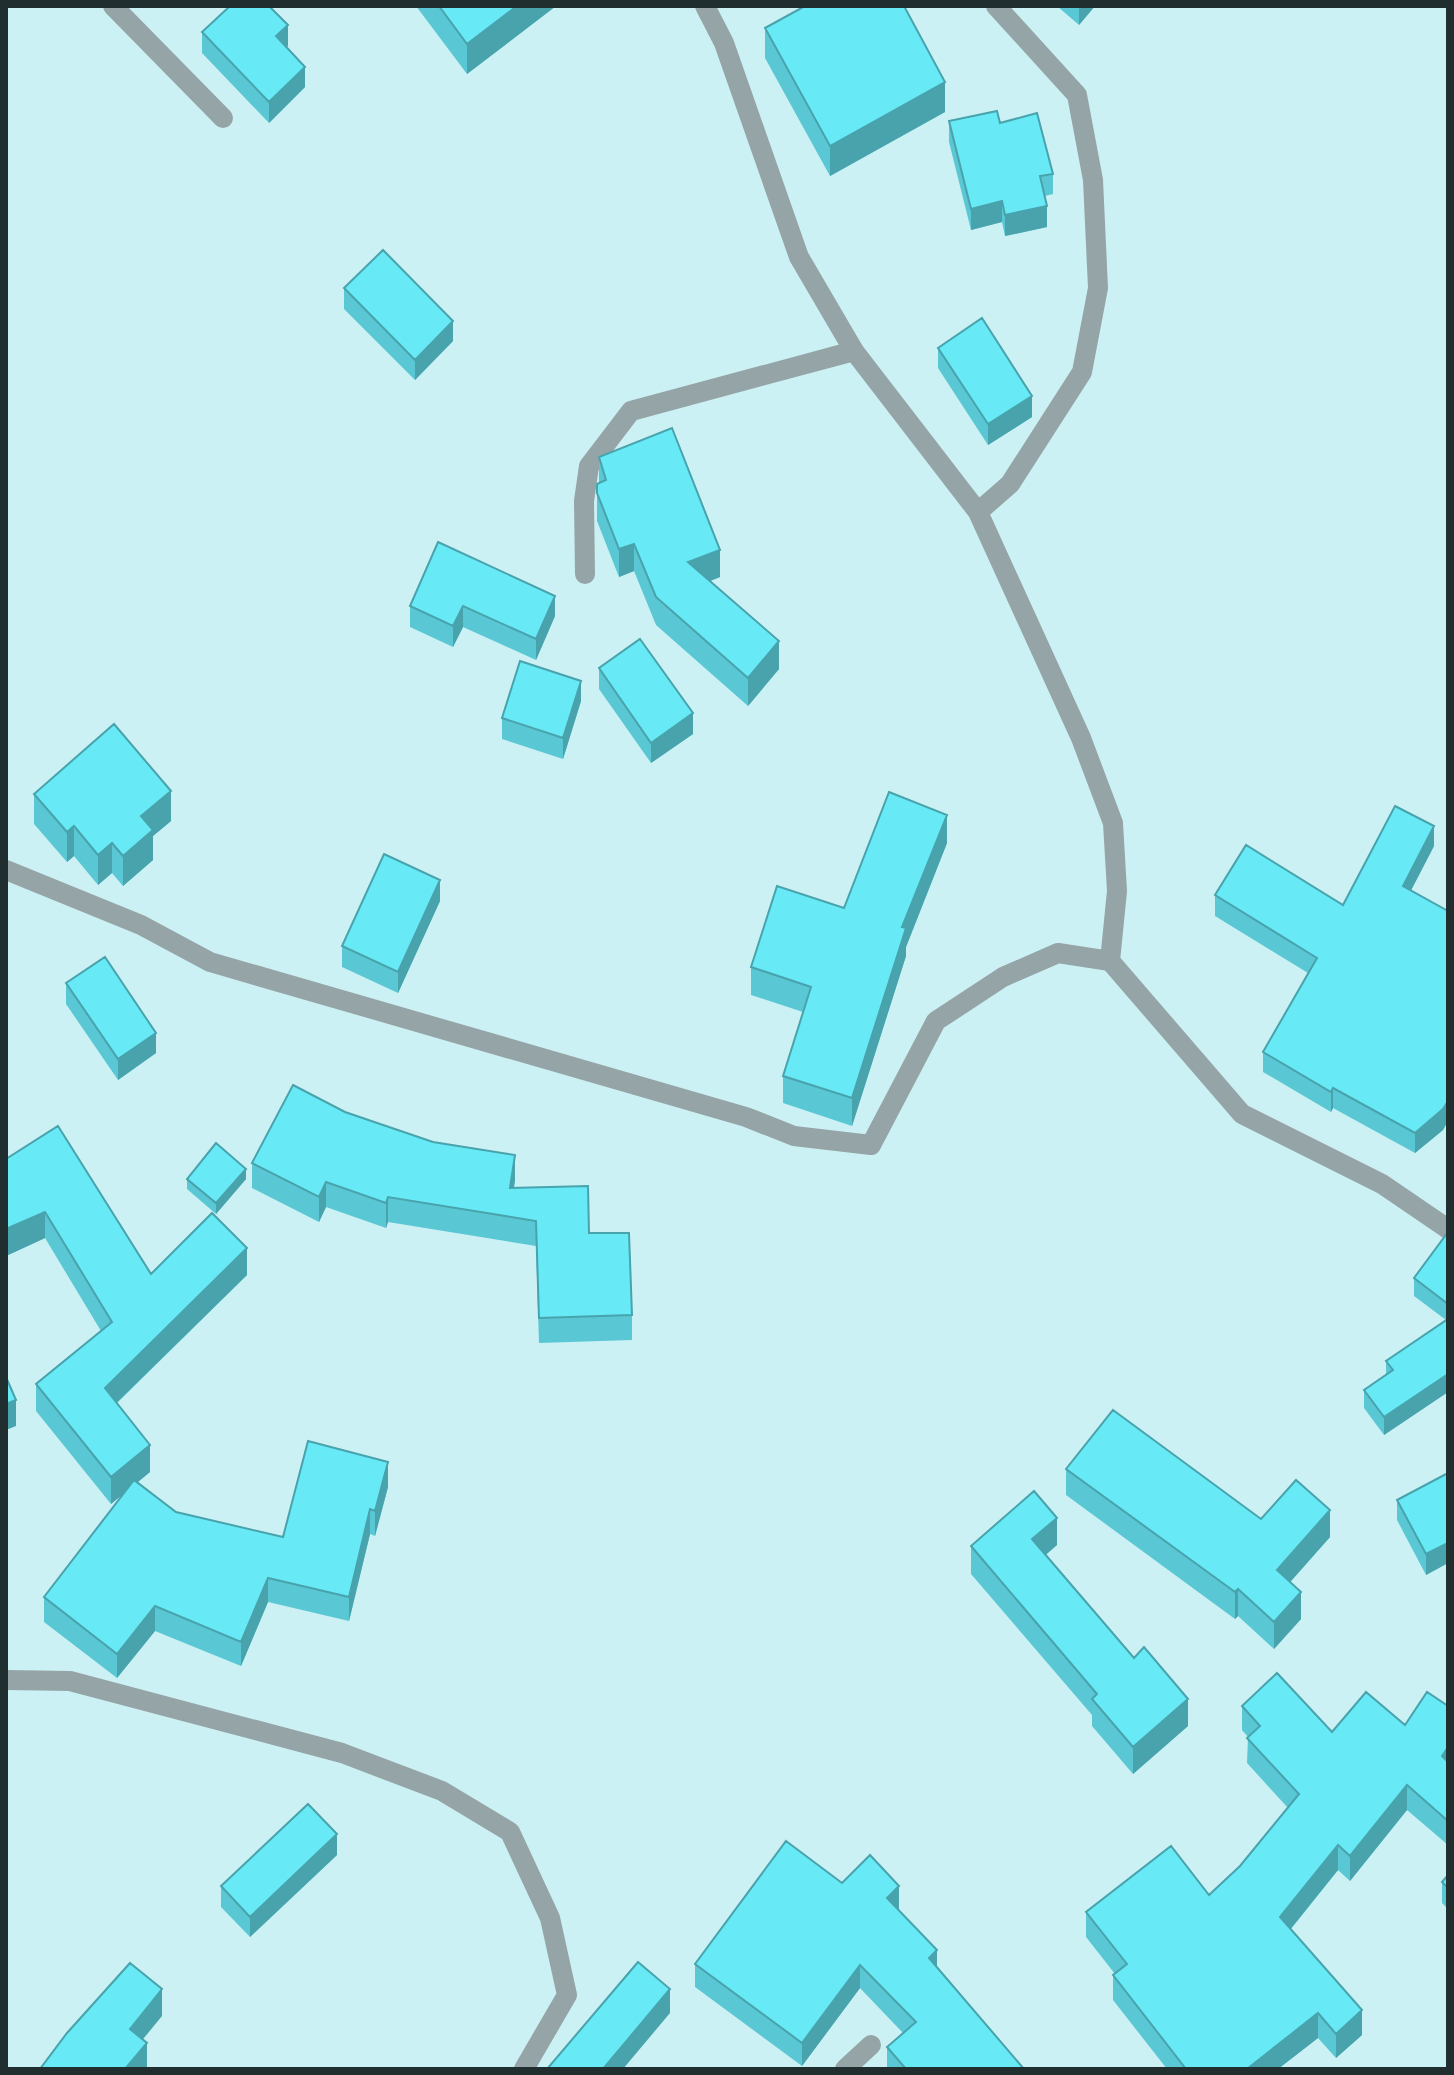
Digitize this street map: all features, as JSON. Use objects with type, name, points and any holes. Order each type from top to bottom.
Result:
[{"type":"street","points":[[113,6],[223,118]]},
{"type":"street","points":[[705,6],[724,43],[799,257],[854,351],[978,512],[1081,738],[1113,823],[1117,891],[1110,961]]},
{"type":"street","points":[[978,512],[1010,484],[1082,372],[1098,288],[1093,180],[1077,95],[996,6]]},
{"type":"street","points":[[585,574],[584,501],[589,466],[631,411],[854,351]]},
{"type":"street","points":[[6,870],[141,925],[210,962],[746,1117],[794,1136],[871,1145],[936,1021],[1003,977],[1058,953],[1110,961],[1242,1114],[1382,1184],[1448,1229]]},
{"type":"street","points":[[6,1680],[70,1681],[342,1753],[442,1791],[510,1832],[550,1918],[567,1995],[524,2069]]},
{"type":"street","points":[[845,2069],[871,2045]]},
{"type":"building","points":[[230,6],[269,6],[288,25],[276,36],[305,67],[269,102],[202,32]]},
{"type":"building","points":[[439,6],[517,6],[467,44]]},
{"type":"building","points":[[805,6],[904,6],[945,82],[830,146],[765,28]]},
{"type":"building","points":[[997,111],[1000,123],[1037,113],[1053,174],[1040,176],[1047,206],[1005,215],[1002,201],[971,209],[949,121]]},
{"type":"building","points":[[383,250],[453,321],[415,360],[344,288]]},
{"type":"building","points":[[982,318],[1032,396],[988,424],[938,348]]},
{"type":"building","points":[[672,428],[720,550],[688,562],[779,641],[748,678],[656,597],[634,544],[619,549],[597,493],[597,484],[606,480],[599,457]]},
{"type":"building","points":[[438,542],[555,596],[536,639],[463,606],[453,626],[410,606]]},
{"type":"building","points":[[640,639],[693,713],[651,743],[599,668]]},
{"type":"building","points":[[520,661],[581,681],[563,738],[502,718]]},
{"type":"building","points":[[114,724],[171,791],[141,816],[153,830],[123,856],[112,843],[98,855],[74,826],[67,832],[34,794]]},
{"type":"building","points":[[889,792],[947,815],[902,927],[906,928],[852,1098],[783,1076],[811,987],[751,967],[777,886],[844,908]]},
{"type":"building","points":[[1395,806],[1434,826],[1403,886],[1448,911],[1448,1101],[1415,1133],[1333,1088],[1331,1092],[1263,1052],[1317,958],[1215,895],[1246,845],[1343,905]]},
{"type":"building","points":[[384,854],[440,880],[398,972],[342,946]]},
{"type":"building","points":[[105,957],[156,1033],[118,1059],[66,983]]},
{"type":"building","points":[[293,1085],[345,1112],[433,1142],[515,1155],[510,1188],[588,1186],[589,1233],[629,1233],[632,1315],[539,1318],[536,1221],[388,1197],[386,1203],[326,1182],[319,1197],[252,1163]]},
{"type":"building","points":[[58,1126],[151,1274],[212,1213],[247,1248],[105,1388],[150,1445],[111,1477],[36,1384],[112,1322],[45,1212],[6,1229],[6,1159]]},
{"type":"building","points":[[216,1143],[246,1169],[216,1203],[187,1179]]},
{"type":"building","points":[[1448,1232],[1448,1304],[1414,1278]]},
{"type":"building","points":[[1448,1319],[1448,1374],[1384,1417],[1364,1390],[1393,1370],[1386,1361]]},
{"type":"building","points":[[6,1377],[16,1400],[6,1404]]},
{"type":"building","points":[[1113,1410],[1261,1519],[1296,1480],[1330,1510],[1277,1570],[1301,1592],[1274,1622],[1238,1589],[1235,1592],[1066,1469]]},
{"type":"building","points":[[308,1441],[388,1462],[375,1511],[370,1509],[349,1597],[268,1578],[241,1642],[155,1606],[117,1654],[44,1597],[134,1480],[176,1512],[283,1537]]},
{"type":"building","points":[[1448,1473],[1448,1543],[1426,1554],[1397,1500]]},
{"type":"building","points":[[1034,1491],[1057,1518],[1032,1539],[1134,1658],[1144,1647],[1188,1699],[1133,1747],[1092,1699],[1097,1694],[971,1546]]},
{"type":"building","points":[[1277,1673],[1332,1732],[1366,1692],[1405,1725],[1427,1692],[1448,1706],[1448,1747],[1442,1756],[1448,1762],[1448,1821],[1407,1785],[1350,1856],[1338,1845],[1280,1917],[1362,2010],[1336,2034],[1318,2013],[1247,2069],[1186,2069],[1113,1975],[1127,1964],[1086,1912],[1171,1846],[1209,1895],[1240,1866],[1299,1794],[1247,1738],[1260,1726],[1242,1706]]},
{"type":"building","points":[[308,1804],[337,1834],[250,1917],[221,1886]]},
{"type":"building","points":[[786,1841],[842,1883],[870,1855],[899,1886],[887,1898],[937,1950],[929,1958],[1024,2069],[906,2069],[887,2047],[916,2022],[860,1965],[802,2043],[695,1964]]},
{"type":"building","points":[[638,1962],[670,1989],[603,2069],[547,2069]]},
{"type":"building","points":[[130,1963],[162,1989],[130,2029],[147,2043],[125,2069],[40,2069],[67,2033]]}]
